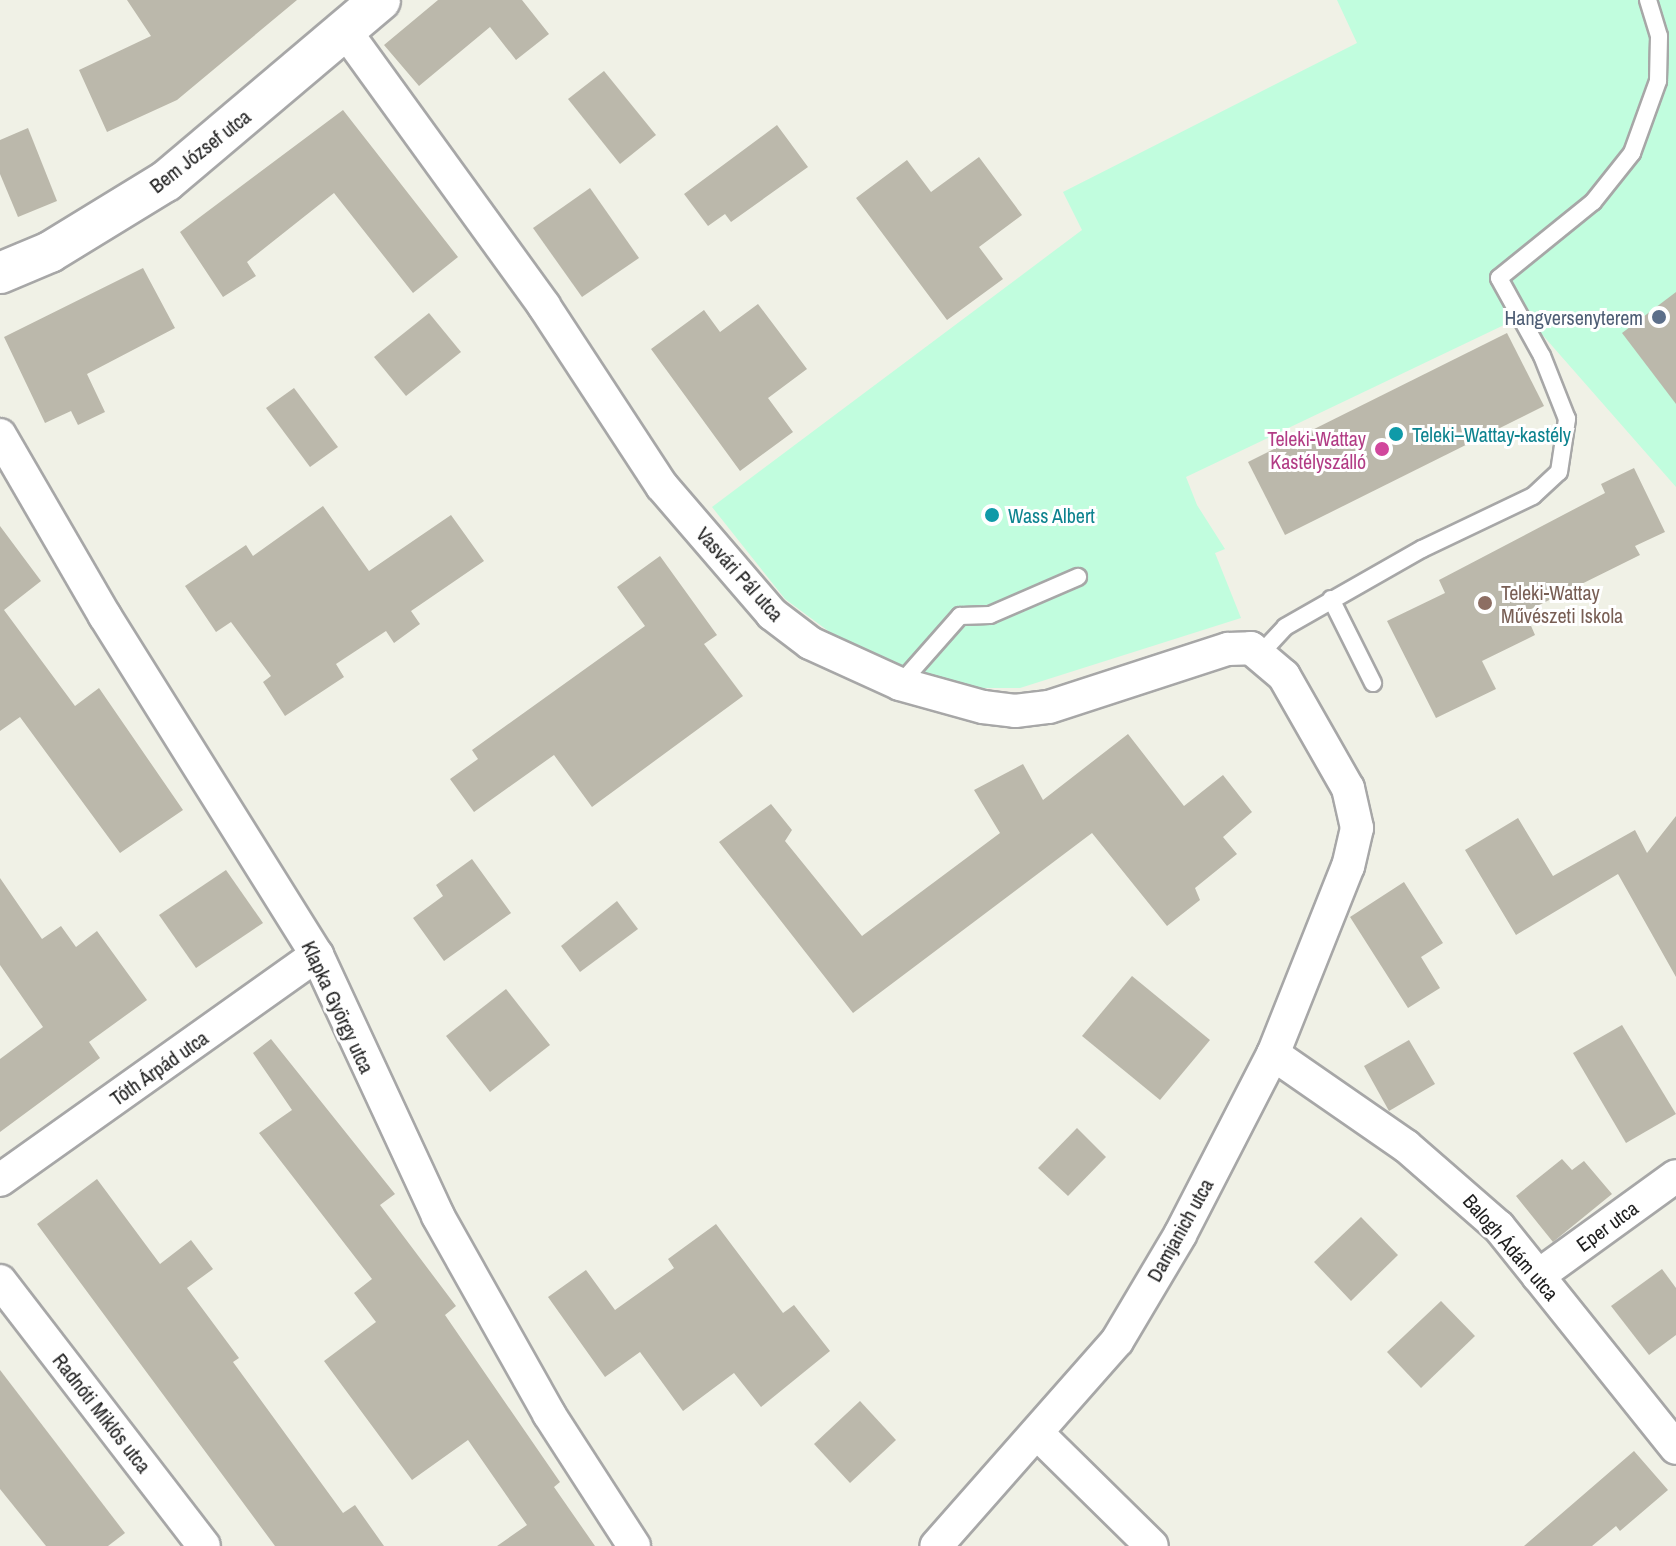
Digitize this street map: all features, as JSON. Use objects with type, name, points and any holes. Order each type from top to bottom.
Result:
[{"type":"street","name":"Bem József utca","points":[[0,273],[50,252],[166,181],[346,32],[380,0]]},
{"type":"street","name":"Vasvári Pál utca","points":[[346,32],[544,306],[662,486],[772,614],[810,643],[900,684],[1015,711],[1049,707],[1228,649],[1262,652]]},
{"type":"street","name":"Klapka György utca","points":[[0,435],[105,616],[317,955],[438,1216],[549,1414],[634,1546]]},
{"type":"street","name":"Damjanich utca","points":[[936,1546],[1039,1435],[1117,1341],[1180,1235],[1273,1054],[1348,866],[1357,828],[1348,788],[1306,708],[1262,652]]},
{"type":"street","name":"Tóth Árpád utca","points":[[0,1180],[317,955]]},
{"type":"street","name":"Balogh Ádám utca","points":[[1273,1054],[1454,1183],[1538,1276],[1676,1448]]},
{"type":"street","name":"Eper utca","points":[[1538,1276],[1676,1176]]},
{"type":"street","name":"Radnóti Miklós utca","points":[[0,1281],[204,1546]]},
{"type":"street","points":[[1039,1435],[1152,1546]]},
{"type":"lane","points":[[1262,652],[1285,627],[1331,599],[1533,496],[1559,472],[1567,419],[1542,356],[1499,278],[1593,202],[1632,153],[1658,81],[1659,36],[1648,0]]},
{"type":"lane","points":[[900,684],[960,616],[990,615],[1078,577]]},
{"type":"lane","points":[[1331,599],[1373,683]]},
{"type":"green space","points":[[1337,0],[1676,0],[1676,487],[1525,315],[1186,477],[1197,505],[1225,549],[1215,553],[1241,618],[1020,688],[982,688],[936,682],[884,660],[831,633],[785,599],[712,507],[1082,230],[1063,192],[1357,43]]},
{"type":"building","points":[[127,0],[297,0],[177,100],[107,132],[79,70],[151,36]]},
{"type":"building","points":[[438,0],[522,0],[549,34],[516,60],[490,27],[419,86],[384,45]]},
{"type":"building","points":[[604,71],[656,135],[620,164],[568,99]]},
{"type":"building","points":[[343,110],[458,257],[413,293],[334,193],[247,262],[256,276],[223,297],[180,232]]},
{"type":"building","points":[[777,125],[808,167],[731,222],[725,214],[708,226],[684,194]]},
{"type":"building","points":[[28,128],[57,201],[18,217],[0,174],[0,140]]},
{"type":"building","points":[[979,157],[1022,215],[979,247],[1003,279],[947,320],[856,198],[907,160],[931,192]]},
{"type":"building","points":[[590,188],[639,258],[582,297],[533,228]]},
{"type":"building","points":[[143,268],[175,328],[87,374],[105,412],[78,425],[71,411],[45,423],[4,337]]},
{"type":"building","name":"Hangversenyterem","points":[[1676,292],[1676,404],[1622,333]]},
{"type":"building","points":[[758,304],[807,369],[768,398],[793,432],[740,471],[651,349],[704,310],[720,332]]},
{"type":"building","points":[[429,313],[461,352],[406,396],[374,357]]},
{"type":"building","name":"Teleki–Wattay-kastély","points":[[1507,333],[1544,406],[1285,535],[1248,462]]},
{"type":"building","points":[[294,388],[338,447],[310,467],[266,408]]},
{"type":"building","name":"Teleki-Wattay Művészeti Iskola","points":[[1634,468],[1665,532],[1635,546],[1640,555],[1525,612],[1535,635],[1482,661],[1496,689],[1436,718],[1387,621],[1445,593],[1439,580],[1605,493],[1601,484]]},
{"type":"building","points":[[323,506],[369,571],[451,515],[484,561],[411,611],[420,624],[394,643],[386,631],[336,664],[344,677],[285,716],[263,682],[271,676],[231,622],[216,632],[185,586],[246,545],[253,556]]},
{"type":"building","points":[[0,526],[41,581],[4,610],[75,706],[99,688],[183,810],[120,853],[20,717],[0,731]]},
{"type":"building","points":[[660,556],[717,635],[704,644],[743,696],[592,807],[554,755],[474,812],[450,779],[478,759],[472,750],[645,626],[617,587]]},
{"type":"building","points":[[1128,734],[1184,806],[1223,775],[1252,812],[1223,837],[1237,854],[1195,888],[1200,900],[1167,926],[1092,833],[853,1013],[719,842],[771,804],[792,830],[785,841],[862,936],[1000,833],[974,790],[1023,764],[1043,800]]},
{"type":"building","points":[[1676,816],[1676,977],[1618,874],[1516,935],[1465,850],[1518,818],[1553,876],[1635,830],[1647,853]]},
{"type":"building","points":[[472,859],[511,913],[444,961],[413,918],[443,896],[436,885]]},
{"type":"building","points":[[226,870],[263,923],[196,968],[159,915]]},
{"type":"building","points":[[0,878],[42,939],[61,926],[76,947],[97,931],[147,1000],[89,1042],[100,1058],[0,1132],[0,1059],[43,1027],[0,965]]},
{"type":"building","points":[[1404,882],[1443,943],[1421,957],[1440,988],[1408,1008],[1350,917]]},
{"type":"building","points":[[617,901],[638,929],[580,972],[561,946]]},
{"type":"building","points":[[1132,976],[1210,1040],[1160,1100],[1082,1036]]},
{"type":"building","points":[[506,989],[550,1045],[490,1092],[446,1036]]},
{"type":"building","points":[[1622,1025],[1676,1114],[1626,1143],[1573,1053]]},
{"type":"building","points":[[271,1039],[395,1194],[380,1205],[456,1306],[445,1315],[560,1482],[554,1487],[595,1546],[497,1546],[527,1525],[468,1440],[412,1480],[324,1361],[376,1322],[354,1293],[372,1279],[259,1133],[292,1110],[253,1053]]},
{"type":"building","points":[[1409,1040],[1435,1084],[1389,1111],[1364,1066]]},
{"type":"building","points":[[1077,1128],[1106,1157],[1068,1196],[1038,1168]]},
{"type":"building","points":[[1562,1159],[1572,1170],[1584,1161],[1612,1194],[1553,1242],[1516,1196]]},
{"type":"building","points":[[97,1179],[160,1264],[191,1240],[213,1269],[187,1288],[239,1358],[233,1362],[343,1513],[355,1505],[384,1546],[275,1546],[37,1224]]},
{"type":"building","points":[[1361,1217],[1398,1255],[1351,1301],[1314,1262]]},
{"type":"building","points":[[716,1224],[783,1313],[794,1305],[830,1351],[761,1407],[734,1373],[683,1411],[640,1352],[605,1377],[548,1297],[586,1270],[615,1310],[674,1268],[668,1259]]},
{"type":"building","points":[[1662,1269],[1676,1288],[1676,1335],[1649,1355],[1611,1306]]},
{"type":"building","points":[[1441,1301],[1475,1336],[1421,1388],[1387,1352]]},
{"type":"building","points":[[0,1370],[125,1533],[108,1546],[46,1546],[0,1489]]},
{"type":"building","points":[[860,1401],[896,1440],[850,1483],[814,1444]]},
{"type":"building","points":[[1634,1451],[1668,1490],[1620,1531],[1616,1526],[1592,1546],[1524,1546]]},
{"type":"place","name":"Hangversenyterem","points":[[1659,317]]},
{"type":"place","name":"Teleki–Wattay-kastély","points":[[1396,434]]},
{"type":"place","name":"Teleki-Wattay Kastélyszálló","points":[[1382,449]]},
{"type":"place","name":"Wass Albert","points":[[992,515]]},
{"type":"place","name":"Teleki-Wattay Művészeti Iskola","points":[[1485,603]]}]
